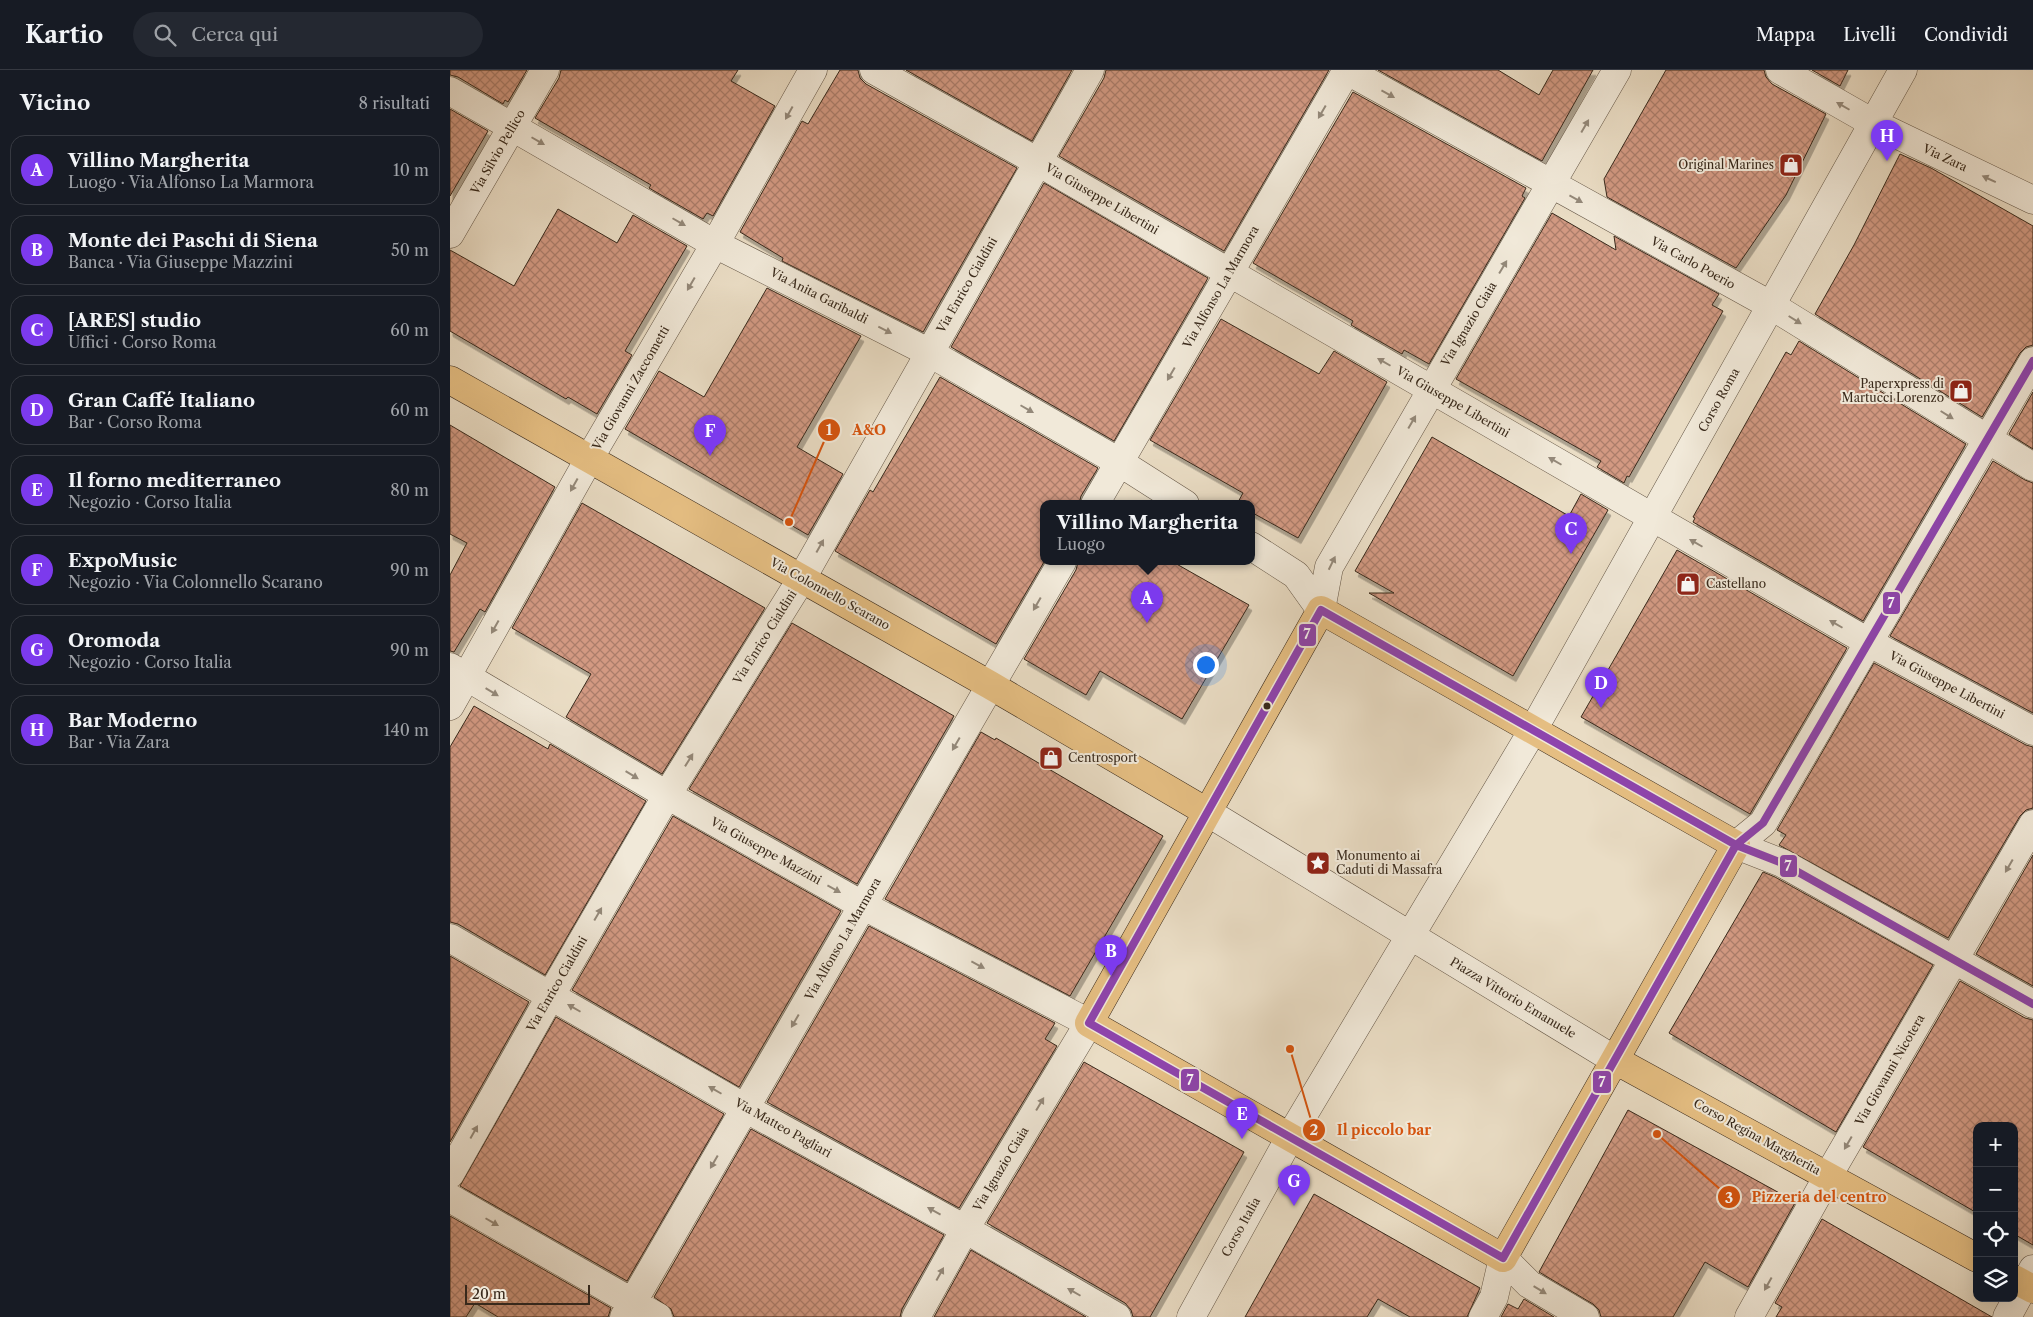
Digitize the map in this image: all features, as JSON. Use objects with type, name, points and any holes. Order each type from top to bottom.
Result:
[{"type":"main road","name":"Via Colonnello Scarano","points":[[450,380],[990,684],[1208,812]]},
{"type":"main road","points":[[1321,610],[1533,730],[1736,845],[1504,1258],[1089,1023],[1321,610]]},
{"type":"main road","name":"Corso Regina Margherita","points":[[1615,1060],[1975,1257]]},
{"type":"street","name":"Via Silvio Pellico","points":[[450,234],[545,70]]},
{"type":"street","name":"Via Giovanni Zaccometti","points":[[450,706],[458,672],[589,459],[715,244],[813,70]]},
{"type":"street","name":"Via Giuseppe Libertini","points":[[874,70],[1038,162],[1870,643],[2033,731]]},
{"type":"street","name":"Via Enrico Cialdini","points":[[450,1174],[551,995],[667,796],[802,578],[928,352],[1090,70]]},
{"type":"street","name":"Via Carlo Poerio","points":[[1346,70],[1772,306],[1986,440],[2033,467]]},
{"type":"street","name":"Via Alfonso La Marmora","points":[[1097,500],[1346,70]]},
{"type":"street","name":"Via Ignazio Ciaia","points":[[1321,610],[1329,567],[1430,389],[1617,70]]},
{"type":"street","name":"Via Zara","points":[[1780,70],[1873,123],[2033,200]]},
{"type":"street","name":"Corso Roma","points":[[1533,730],[1903,70]]},
{"type":"street","name":"Via Anita Garibaldi","points":[[450,91],[715,244],[928,352],[1120,462],[1179,500]]},
{"type":"street","points":[[2033,361],[1870,643],[1763,823],[1736,845],[1782,863],[2033,1004]]},
{"type":"street","points":[[1255,549],[1296,575],[1321,610]]},
{"type":"street","name":"Via Alfonso La Marmora","points":[[628,1310],[1060,565]]},
{"type":"street","name":"Via Giuseppe Mazzini","points":[[458,672],[667,796],[862,905],[1089,1023]]},
{"type":"street","points":[[1290,1137],[1533,730]]},
{"type":"street","name":"Piazza Vittorio Emanuele","points":[[1208,812],[1615,1060]]},
{"type":"street","name":"Via Giovanni Nicotera","points":[[1749,1317],[1828,1176],[2033,824]]},
{"type":"street","name":"Via Matteo Pagliari","points":[[450,938],[745,1108],[965,1229],[1116,1317]]},
{"type":"street","name":"Via Ignazio Ciaia","points":[[916,1317],[965,1229],[1089,1023]]},
{"type":"street","name":"Corso Italia","points":[[1191,1317],[1290,1137]]},
{"type":"street","points":[[450,1198],[628,1310],[658,1317]]},
{"type":"street","points":[[1483,1317],[1494,1297],[1504,1258]]},
{"type":"street","points":[[1504,1258],[1530,1284],[1585,1317]]},
{"type":"street","points":[[2007,1317],[2026,1280]]},
{"type":"building","points":[[450,70],[527,70],[508,102],[505,100],[503,104],[458,77],[450,75]]},
{"type":"building","points":[[561,70],[738,70],[731,81],[775,106],[713,216],[707,213],[703,219],[649,188],[651,185],[535,118],[559,78]]},
{"type":"building","points":[[840,70],[858,70],[860,78],[866,84],[1017,168],[923,332],[782,261],[783,258],[740,232],[802,121],[808,124]]},
{"type":"building","points":[[906,70],[1072,70],[1032,141]]},
{"type":"building","points":[[1106,70],[1329,70],[1224,251],[1059,156],[1104,78]]},
{"type":"building","points":[[1378,70],[1498,70],[1539,95],[1553,70],[1593,70],[1542,161]]},
{"type":"building","points":[[1666,70],[1764,70],[1766,77],[1772,84],[1826,114],[1786,195],[1736,268],[1607,197],[1604,179]]},
{"type":"building","points":[[1812,70],[1848,70],[1840,86]]},
{"type":"building","points":[[1353,92],[1526,188],[1522,196],[1525,198],[1429,364],[1404,350],[1402,354],[1351,325],[1353,321],[1253,263]]},
{"type":"building","points":[[450,109],[488,131],[450,196]]},
{"type":"building","points":[[1900,154],[1931,168],[2033,226],[2033,345],[2026,347],[2020,353],[1982,417],[1815,314],[1854,245]]},
{"type":"building","points":[[1044,183],[1208,278],[1114,441],[951,347]]},
{"type":"building","points":[[558,209],[617,243],[633,215],[687,246],[625,351],[632,355],[597,414],[568,397],[566,399],[450,331],[450,250],[514,286]]},
{"type":"building","points":[[1552,213],[1616,250],[1614,236],[1719,294],[1712,305],[1723,311],[1624,483],[1597,467],[1601,461],[1456,379]]},
{"type":"building","points":[[767,288],[861,336],[797,447],[843,474],[808,535],[625,429],[659,371],[704,397]]},
{"type":"building","points":[[1221,319],[1319,374],[1334,351],[1387,382],[1298,538],[1255,514],[1255,500],[1239,500],[1243,493],[1150,440]]},
{"type":"building","points":[[1799,341],[1966,444],[1863,621],[1693,522],[1695,518],[1693,517],[1786,352],[1791,355]]},
{"type":"building","points":[[940,377],[1098,468],[1080,500],[1040,500],[1040,565],[1042,565],[996,644],[835,551],[870,490],[873,492]]},
{"type":"building","points":[[2033,392],[2033,449],[2009,434]]},
{"type":"building","points":[[450,425],[555,487],[485,612],[480,609],[454,652],[450,651],[450,575],[467,543],[450,534]]},
{"type":"building","points":[[1432,437],[1569,516],[1581,494],[1608,510],[1513,676],[1369,593],[1394,593],[1355,571]]},
{"type":"building","points":[[1993,461],[2033,483],[2033,713],[1890,636]]},
{"type":"building","points":[[582,503],[765,608],[662,774],[566,717],[591,674],[512,628]]},
{"type":"building","points":[[1677,550],[1847,648],[1750,814],[1581,717]]},
{"type":"building","points":[[1077,565],[1178,565],[1249,605],[1182,719],[1100,671],[1086,695],[1024,659]]},
{"type":"building","points":[[792,623],[954,716],[857,884],[689,789]]},
{"type":"building","points":[[1874,663],[2026,745],[2033,747],[2033,808],[2026,810],[2020,816],[1948,938],[1779,845],[1786,835],[1777,830]]},
{"type":"building","points":[[474,706],[548,749],[550,744],[646,801],[545,975],[458,924],[450,922],[450,747]]},
{"type":"building","points":[[981,732],[995,740],[996,738],[1163,836],[1070,996],[885,899]]},
{"type":"building","points":[[673,816],[841,911],[739,1087],[572,990]]},
{"type":"building","points":[[2033,855],[2033,986],[1976,954]]},
{"type":"building","points":[[1763,872],[1933,965],[1836,1132],[1669,1033]]},
{"type":"building","points":[[869,926],[1055,1023],[1045,1039],[1057,1046],[959,1208],[767,1102]]},
{"type":"building","points":[[450,956],[529,1002],[450,1142]]},
{"type":"building","points":[[1960,981],[2025,1018],[2033,1020],[2033,1245],[2018,1236],[2018,1122],[1973,1122],[1973,1211],[1863,1147]]},
{"type":"building","points":[[556,1017],[724,1114],[627,1281],[460,1186]]},
{"type":"building","points":[[1084,1062],[1244,1152],[1150,1317],[1133,1317],[1131,1310],[1125,1303],[987,1223]]},
{"type":"building","points":[[1628,1110],[1794,1201],[1795,1203],[1748,1287],[1705,1262],[1673,1317],[1601,1317],[1599,1310],[1593,1304],[1539,1272]]},
{"type":"building","points":[[751,1129],[944,1235],[902,1309],[900,1317],[674,1317],[671,1309],[654,1297]]},
{"type":"building","points":[[1314,1194],[1480,1288],[1467,1317],[1410,1317],[1378,1299],[1367,1317],[1245,1317]]},
{"type":"building","points":[[450,1216],[611,1308],[608,1317],[498,1317],[475,1303],[466,1317],[450,1317]]},
{"type":"building","points":[[1822,1219],[1992,1317],[1776,1317],[1782,1307],[1775,1303]]},
{"type":"building","points":[[971,1250],[1086,1317],[934,1317]]},
{"type":"building","points":[[1524,1299],[1554,1317],[1501,1317],[1508,1304],[1518,1309]]},
{"type":"transit line","name":"7","points":[[2033,361],[1763,823],[1736,845],[1503,1258],[1089,1023],[1321,610],[1736,845],[1782,863],[2033,1004]]},
{"type":"place","name":"Bar Moderno","points":[[1887,161]]},
{"type":"place","name":"Original Marines","points":[[1791,165]]},
{"type":"place","name":"Paperxpress di Martucci Lorenzo","points":[[1961,391]]},
{"type":"place","name":"ExpoMusic","points":[[710,456]]},
{"type":"place","name":"A&O","points":[[789,522]]},
{"type":"place","name":"[ARES] studio","points":[[1571,554]]},
{"type":"place","name":"Castellano","points":[[1688,584]]},
{"type":"place","name":"Villino Margherita","points":[[1147,623]]},
{"type":"place","name":"Gran Caffé Italiano","points":[[1601,708]]},
{"type":"place","name":"Centrosport","points":[[1051,758]]},
{"type":"place","name":"Monumento ai Caduti di Massafra","points":[[1318,863]]},
{"type":"place","name":"Monte dei Paschi di Siena","points":[[1111,976]]},
{"type":"place","name":"Il piccolo bar","points":[[1290,1049]]},
{"type":"place","name":"Pizzeria del centro","points":[[1657,1134]]},
{"type":"place","name":"Il forno mediterraneo","points":[[1242,1139]]},
{"type":"place","name":"Oromoda","points":[[1294,1206]]}]
